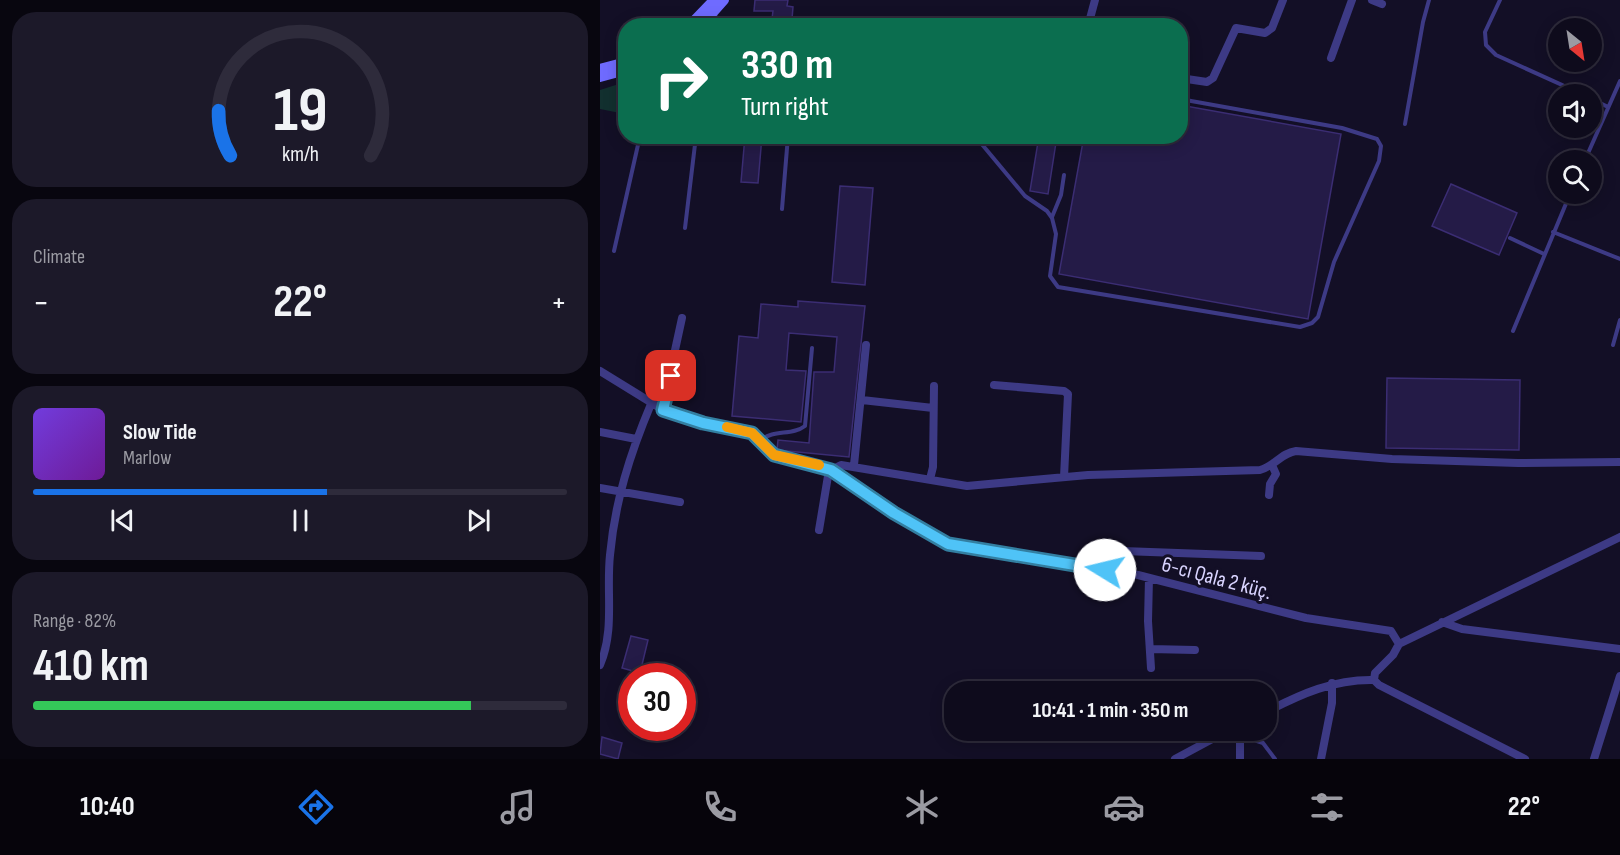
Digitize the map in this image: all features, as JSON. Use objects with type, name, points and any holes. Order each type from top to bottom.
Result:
[{"type":"main road","points":[[697,18],[714,0]]},
{"type":"main road","points":[[709,18],[724,0]]},
{"type":"main road","points":[[600,69],[618,64]]},
{"type":"main road","points":[[600,77],[618,72]]},
{"type":"street","points":[[1090,18],[1095,0]]},
{"type":"street","points":[[1188,79],[1207,82],[1213,78],[1236,28],[1265,33],[1272,28],[1284,0]]},
{"type":"street","points":[[1331,58],[1352,0]]},
{"type":"street","points":[[1372,0],[1382,4]]},
{"type":"street","points":[[663,410],[682,318]]},
{"type":"street","points":[[854,465],[866,345]]},
{"type":"street","name":"6-cı Qala 2 küç.","points":[[600,371],[663,410],[703,423],[747,431],[761,440],[774,455],[831,470],[887,509],[948,544],[1149,578],[1306,618],[1387,629],[1394,634],[1399,644]]},
{"type":"street","points":[[994,385],[1064,391],[1068,394],[1064,477]]},
{"type":"street","points":[[930,480],[933,467],[934,386]]},
{"type":"street","points":[[862,400],[933,408]]},
{"type":"street","points":[[600,665],[609,635],[610,556],[619,492],[636,439],[651,404]]},
{"type":"street","points":[[600,432],[636,439]]},
{"type":"street","points":[[819,530],[831,470],[841,465],[854,465],[956,485],[984,486],[1064,477],[1260,470],[1272,465],[1282,455],[1296,451],[1392,459],[1518,463],[1620,462]]},
{"type":"street","points":[[1269,495],[1270,484],[1276,474],[1272,465]]},
{"type":"street","points":[[600,489],[680,502]]},
{"type":"street","points":[[1374,680],[1375,673],[1393,655],[1399,644],[1620,537]]},
{"type":"street","points":[[1086,567],[1089,554],[1095,550],[1261,556]]},
{"type":"street","points":[[600,554],[610,556]]},
{"type":"street","points":[[1149,578],[1151,668]]},
{"type":"street","points":[[1442,622],[1462,629],[1620,649]]},
{"type":"street","points":[[1150,649],[1195,650]]},
{"type":"street","points":[[1593,759],[1620,676]]},
{"type":"street","points":[[1277,707],[1332,683],[1346,680],[1374,680],[1388,691],[1525,759]]},
{"type":"street","points":[[1321,759],[1332,703],[1332,683]]},
{"type":"street","points":[[1175,759],[1209,741]]},
{"type":"street","points":[[1240,759],[1241,741]]},
{"type":"lane","points":[[1405,124],[1429,0]]},
{"type":"lane","points":[[1500,0],[1485,32],[1486,45],[1496,55],[1560,84]]},
{"type":"lane","points":[[713,14],[717,18]]},
{"type":"lane","points":[[1589,150],[1620,81]]},
{"type":"lane","points":[[982,144],[1025,196],[1047,211],[1052,218],[1056,234],[1050,276],[1058,287],[1300,327],[1315,321],[1334,262],[1379,161],[1381,147],[1377,139],[1342,128],[1217,108],[1188,101]]},
{"type":"lane","points":[[1602,104],[1608,107]]},
{"type":"lane","points":[[614,251],[638,144]]},
{"type":"lane","points":[[685,228],[695,144]]},
{"type":"lane","points":[[782,209],[787,144]]},
{"type":"lane","points":[[1052,218],[1061,195],[1064,175]]},
{"type":"lane","points":[[1513,331],[1566,204]]},
{"type":"lane","points":[[1553,232],[1620,260]]},
{"type":"lane","points":[[1510,238],[1544,254]]},
{"type":"lane","points":[[1613,345],[1620,320]]},
{"type":"lane","points":[[761,440],[773,433],[797,431],[805,426],[812,348]]},
{"type":"lane","points":[[1259,741],[1263,743],[1275,759]]},
{"type":"green space","points":[[618,84],[618,113],[600,109],[600,90]]},
{"type":"building","points":[[755,0],[788,0],[787,6],[793,7],[792,18],[772,18],[773,11],[754,11]]},
{"type":"building","points":[[1188,106],[1341,134],[1308,319],[1059,274],[1083,144],[1188,144]]},
{"type":"building","points":[[744,144],[761,144],[758,183],[741,182]]},
{"type":"building","points":[[1038,144],[1056,144],[1048,194],[1030,191]]},
{"type":"building","points":[[1451,184],[1517,213],[1499,255],[1432,226]]},
{"type":"building","points":[[840,186],[873,188],[865,285],[832,282]]},
{"type":"building","points":[[798,301],[865,306],[849,457],[777,450],[778,440],[809,443],[814,372],[834,372],[837,337],[789,333],[786,370],[806,371],[801,422],[732,416],[739,336],[758,338],[761,304],[798,307]]},
{"type":"building","points":[[1387,378],[1520,380],[1519,450],[1386,448]]},
{"type":"building","points":[[631,636],[648,640],[642,663],[623,663]]},
{"type":"building","points":[[602,737],[622,743],[618,759],[600,754]]},
{"type":"slow traffic","points":[[727,427],[752,433],[774,455],[819,465]]},
{"type":"route","points":[[671,376],[663,410],[703,423],[747,431],[757,436],[774,455],[820,465],[831,470],[925,533],[948,544],[1105,570]]}]
